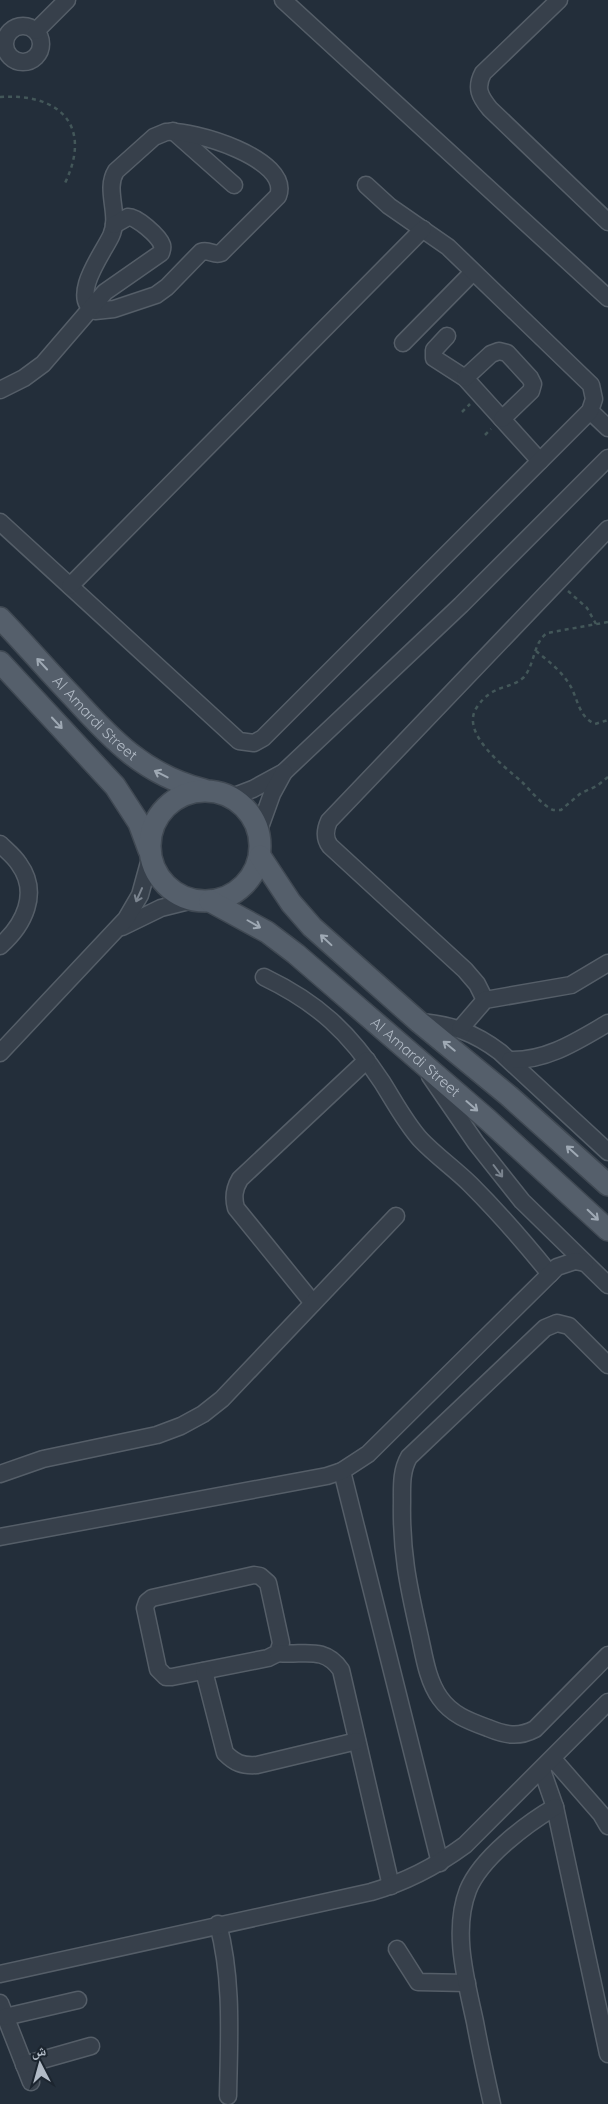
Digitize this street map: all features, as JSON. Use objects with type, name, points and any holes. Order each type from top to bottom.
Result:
[{"type":"main road","name":"Al Amardi Street","points":[[1,618],[118,744],[159,773],[207,791]]},
{"type":"main road","name":"Al Amardi Street","points":[[0,662],[9,678],[115,786],[139,823],[150,853]]},
{"type":"main road","points":[[207,791],[232,797],[249,811],[259,830],[260,856],[253,875],[243,887],[230,896],[202,901],[173,891],[165,884],[153,866],[150,853],[153,828],[165,808],[184,795],[207,791]]},
{"type":"main road","name":"Al Amardi Street","points":[[260,856],[291,902],[312,927],[419,1022],[509,1096],[608,1184]]},
{"type":"main road","name":"Al Amardi Street","points":[[202,901],[268,932],[419,1060],[554,1179],[608,1230]]},
{"type":"street","points":[[36,31],[67,0]]},
{"type":"street","points":[[283,0],[608,298]]},
{"type":"street","points":[[559,0],[483,73],[479,84],[479,91],[481,98],[490,109],[608,222]]},
{"type":"street","points":[[26,26],[36,31],[41,41],[36,57],[26,62],[15,60],[5,62],[6,46],[11,31],[26,26]]},
{"type":"street","points":[[173,131],[234,185]]},
{"type":"street","points":[[173,131],[201,136],[229,145],[251,156],[267,167],[279,184],[278,196],[221,253],[202,252],[167,287],[156,295],[106,311],[100,312],[90,308],[85,299],[85,288],[111,236],[114,225],[112,186],[114,175],[154,137],[173,131]]},
{"type":"street","points":[[213,166],[229,145]]},
{"type":"street","points":[[0,522],[239,742],[254,743],[262,738],[590,411],[594,399],[591,385],[448,247],[389,206],[366,186]]},
{"type":"street","points":[[0,390],[24,378],[43,364],[111,286],[158,255],[162,249],[160,241],[134,217],[125,218],[114,225]]},
{"type":"street","points":[[70,586],[423,229]]},
{"type":"street","points":[[403,343],[473,272]]},
{"type":"street","points":[[447,336],[434,350],[433,355],[436,360],[464,378],[540,461]]},
{"type":"street","points":[[464,378],[491,354],[499,351],[507,353],[530,378],[533,384],[531,391],[502,419]]},
{"type":"street","points":[[590,411],[608,428]]},
{"type":"street","points":[[232,797],[259,786],[284,772],[461,605],[608,458]]},
{"type":"street","points":[[486,1000],[477,984],[465,970],[330,846],[326,838],[326,829],[329,821],[608,529]]},
{"type":"street","points":[[259,830],[270,800],[284,772]]},
{"type":"street","points":[[0,844],[18,862],[24,872],[28,883],[29,898],[26,914],[18,928],[0,946]]},
{"type":"street","points":[[0,1053],[118,930],[140,895],[150,853]]},
{"type":"street","points":[[118,930],[146,914],[202,901]]},
{"type":"street","points":[[460,1029],[486,1000],[571,985],[608,963]]},
{"type":"street","points":[[264,976],[293,991],[320,1010],[343,1032],[367,1060],[400,1113],[420,1138],[472,1186],[523,1241],[550,1274]]},
{"type":"street","points":[[419,1022],[447,1025],[488,1042],[510,1060],[608,1152]]},
{"type":"street","points":[[510,1060],[530,1059],[549,1055],[608,1023]]},
{"type":"street","points":[[539,1087],[540,1070],[549,1055]]},
{"type":"street","points":[[313,1303],[236,1208],[233,1198],[235,1188],[240,1179],[367,1060]]},
{"type":"street","points":[[419,1060],[451,1108],[507,1184],[553,1233],[608,1285]]},
{"type":"street","points":[[0,1474],[43,1459],[157,1435],[181,1426],[203,1414],[222,1399],[396,1216]]},
{"type":"street","points":[[550,1274],[555,1254],[553,1233]]},
{"type":"street","points":[[0,1537],[327,1476],[342,1471],[368,1454],[557,1267],[566,1263],[585,1263]]},
{"type":"street","points":[[608,1365],[564,1323],[557,1323],[545,1328],[409,1457],[403,1472],[402,1534],[405,1570],[428,1673],[440,1698],[460,1718],[509,1735],[527,1733],[535,1729],[608,1656]]},
{"type":"street","points":[[342,1471],[440,1863]]},
{"type":"street","points":[[278,1653],[281,1643],[268,1582],[260,1576],[248,1576],[149,1599],[145,1605],[158,1669],[161,1674],[172,1678],[268,1658],[278,1653],[314,1653],[325,1655],[334,1661],[341,1670],[391,1886]]},
{"type":"street","points":[[204,1671],[223,1747],[225,1753],[233,1761],[244,1766],[256,1765],[357,1741]]},
{"type":"street","points":[[0,1974],[391,1886],[440,1863],[465,1845],[608,1702]]},
{"type":"street","points":[[548,1764],[555,1807],[608,2054]]},
{"type":"street","points":[[548,1764],[607,1823]]},
{"type":"street","points":[[492,2104],[466,1983],[462,1928],[463,1909],[468,1890],[478,1872],[506,1843],[555,1807]]},
{"type":"street","points":[[218,1924],[226,1957],[229,1990],[228,2096]]},
{"type":"street","points":[[397,1949],[418,1982],[466,1983]]},
{"type":"street","points":[[30,2082],[3,2010],[78,2000]]},
{"type":"street","points":[[24,2065],[91,2046]]},
{"type":"path","points":[[0,97],[23,96],[38,99],[53,106],[67,120],[72,128],[76,147],[73,166],[65,184]]},
{"type":"path","points":[[558,582],[587,608],[596,624]]},
{"type":"path","points":[[608,622],[547,634],[540,639],[527,672],[522,678],[489,693],[476,708],[473,720],[480,741],[490,753],[553,810],[561,810],[581,793],[597,786],[608,778]]},
{"type":"path","points":[[536,651],[568,681],[584,717],[595,724],[608,720]]}]
